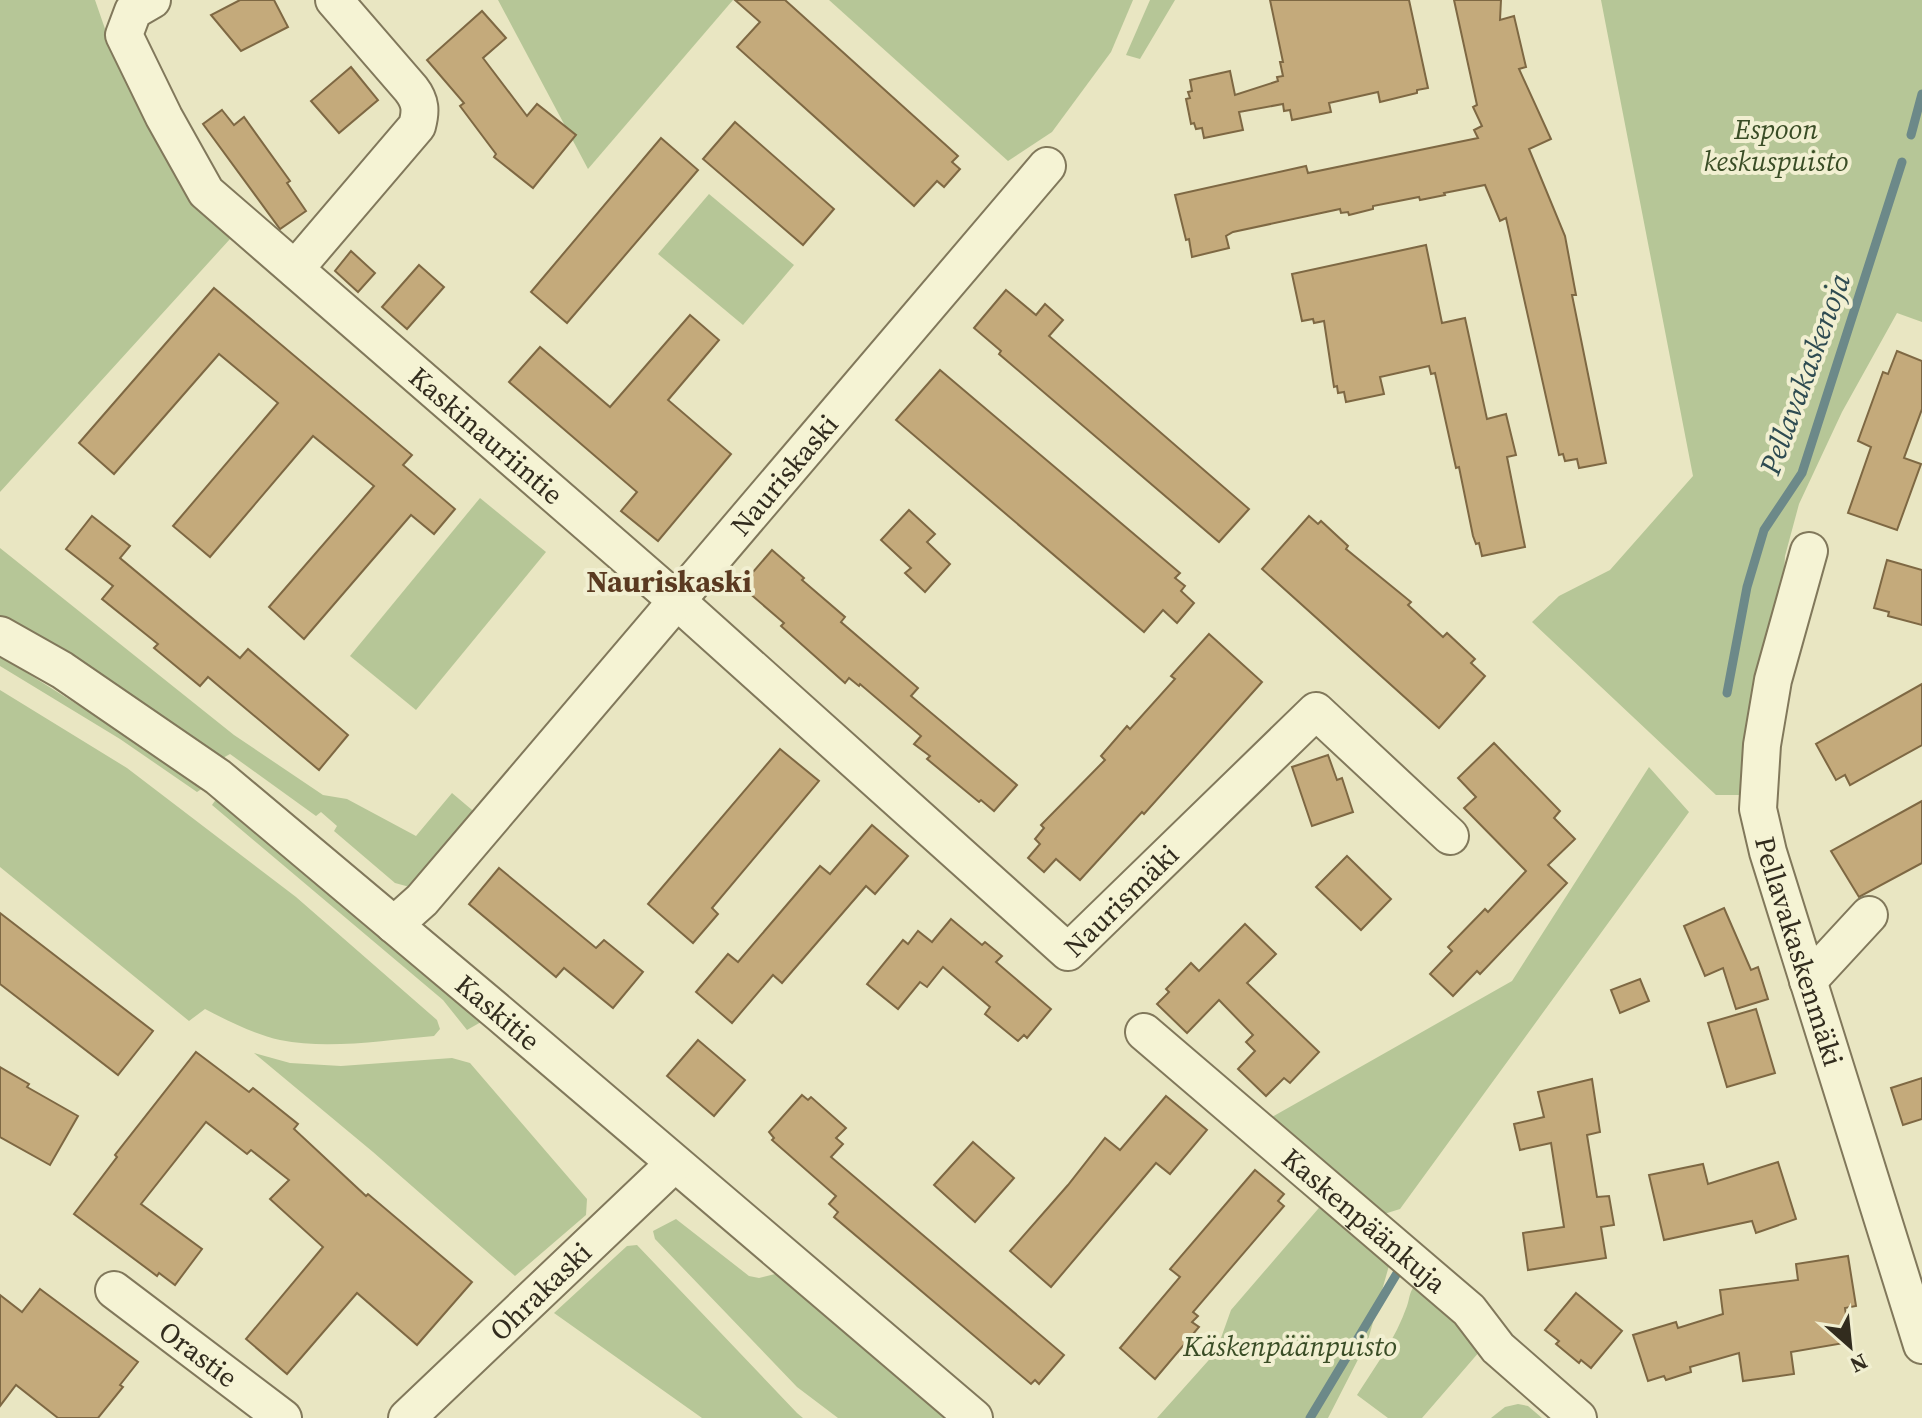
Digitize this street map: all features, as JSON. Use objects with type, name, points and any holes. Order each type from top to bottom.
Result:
[{"type":"street","name":"Kaskinauriintie","points":[[152,0],[133,11],[124,35],[164,117],[206,192],[677,601]]},
{"type":"street","points":[[295,269],[417,126],[421,111],[418,98],[411,89],[334,0]]},
{"type":"street","name":"Nauriskaski","points":[[394,925],[422,900],[1047,166]]},
{"type":"street","name":"Pellavakaskenmäki","points":[[1809,551],[1773,680],[1762,745],[1758,809],[1768,852],[1922,1345]]},
{"type":"street","name":"Naurismäki","points":[[677,601],[1068,952],[1316,711],[1450,836]]},
{"type":"street","name":"Kaskitie","points":[[0,635],[62,670],[218,777],[974,1418]]},
{"type":"street","points":[[1808,981],[1869,915]]},
{"type":"street","name":"Kaskenpäänkuja","points":[[1144,1032],[1449,1292],[1469,1310],[1498,1348],[1578,1418]]},
{"type":"street","name":"Ohrakaski","points":[[407,1418],[674,1164]]},
{"type":"street","name":"Orastie","points":[[114,1290],[283,1418]]},
{"type":"green space","points":[[0,0],[95,0],[112,49],[199,208],[230,239],[0,492]]},
{"type":"green space","points":[[498,0],[733,0],[588,169]]},
{"type":"green space","points":[[829,0],[1133,0],[1111,52],[1052,132],[1008,161]]},
{"type":"green space","points":[[1150,0],[1175,0],[1140,59],[1126,55]]},
{"type":"green space","name":"Espoon keskuspuisto","points":[[1601,0],[1922,0],[1922,322],[1897,313],[1842,412],[1799,504],[1785,556],[1782,610],[1745,795],[1716,795],[1532,622],[1559,596],[1610,570],[1693,476]]},
{"type":"green space","points":[[709,194],[794,265],[743,325],[658,254]]},
{"type":"green space","points":[[480,498],[546,552],[416,710],[350,656]]},
{"type":"green space","points":[[0,548],[234,735],[323,795],[347,799],[416,836],[452,793],[478,815],[417,889],[395,883],[334,831],[337,826],[321,812],[316,816],[230,754],[216,762],[0,621]]},
{"type":"green space","points":[[0,656],[145,747],[203,788],[197,792],[120,739],[0,666]]},
{"type":"green space","points":[[0,690],[127,768],[296,897],[437,1020],[440,1029],[434,1036],[318,1044],[270,1037],[205,1009],[189,1021],[0,867]]},
{"type":"green space","points":[[1649,767],[1689,812],[1400,1209],[1384,1214],[1272,1117],[1512,981]]},
{"type":"green space","points":[[217,798],[481,1022],[467,1030],[443,1000],[212,805]]},
{"type":"green space","points":[[254,1053],[290,1063],[341,1066],[452,1058],[470,1063],[587,1199],[586,1215],[515,1276]]},
{"type":"green space","name":"Käskenpäänpuisto","points":[[1324,1202],[1392,1255],[1368,1340],[1328,1418],[1157,1418],[1216,1352],[1231,1310]]},
{"type":"green space","points":[[676,1219],[749,1276],[759,1278],[779,1273],[953,1418],[838,1418],[797,1387],[655,1239],[653,1231]]},
{"type":"green space","points":[[637,1245],[803,1418],[702,1418],[554,1313],[627,1246]]},
{"type":"green space","points":[[1417,1284],[1423,1284],[1480,1351],[1422,1418],[1388,1418],[1357,1395],[1391,1341],[1411,1291]]},
{"type":"green space","points":[[1518,1404],[1528,1406],[1542,1418],[1491,1418],[1505,1407]]},
{"type":"building","points":[[240,0],[274,0],[288,27],[241,51],[211,15]]},
{"type":"building","points":[[735,0],[785,0],[958,156],[952,162],[960,169],[944,187],[937,181],[914,206],[737,47],[760,22]]},
{"type":"building","points":[[1270,0],[1409,0],[1428,88],[1380,102],[1378,92],[1329,103],[1331,112],[1292,120],[1290,110],[1284,111],[1283,104],[1239,112],[1243,130],[1204,138],[1202,128],[1196,129],[1194,123],[1191,124],[1186,99],[1190,98],[1188,92],[1192,91],[1190,80],[1230,71],[1235,95],[1278,81],[1277,77],[1283,76]]},
{"type":"building","points":[[1454,0],[1501,0],[1500,20],[1514,16],[1526,67],[1519,69],[1551,139],[1529,149],[1565,236],[1576,295],[1572,295],[1606,463],[1579,468],[1577,459],[1565,461],[1563,454],[1559,455],[1506,218],[1500,221],[1485,185],[1420,200],[1419,197],[1373,206],[1373,209],[1349,215],[1348,212],[1341,213],[1340,209],[1233,232],[1226,236],[1229,248],[1192,257],[1189,239],[1186,240],[1175,195],[1306,166],[1308,173],[1478,138],[1474,130],[1482,126],[1473,107],[1477,105]]},
{"type":"building","points":[[482,11],[506,38],[483,58],[527,116],[537,104],[576,135],[533,188],[494,157],[496,154],[460,106],[464,103],[427,60]]},
{"type":"building","points":[[351,67],[378,100],[339,133],[311,101]]},
{"type":"building","points":[[222,110],[234,125],[244,117],[290,181],[287,183],[306,211],[280,229],[203,124]]},
{"type":"building","points":[[735,122],[834,209],[803,245],[703,159]]},
{"type":"building","points":[[661,138],[698,170],[567,323],[531,292]]},
{"type":"building","points":[[1426,245],[1442,323],[1465,318],[1487,419],[1506,414],[1516,455],[1507,457],[1525,547],[1482,556],[1479,543],[1476,544],[1473,536],[1435,373],[1431,374],[1429,366],[1380,377],[1384,394],[1346,402],[1344,392],[1338,393],[1337,386],[1334,387],[1324,321],[1302,321],[1292,274]]},
{"type":"building","points":[[351,251],[375,273],[358,292],[335,271]]},
{"type":"building","points":[[419,265],[444,287],[407,329],[382,307]]},
{"type":"building","points":[[214,288],[412,455],[403,465],[455,509],[434,534],[411,515],[304,639],[269,607],[374,486],[313,436],[210,557],[173,526],[278,403],[219,354],[114,474],[79,443]]},
{"type":"building","points":[[1006,290],[1036,315],[1045,304],[1063,320],[1049,336],[1249,509],[1219,542],[999,354],[1001,351],[974,328]]},
{"type":"building","points":[[690,315],[719,340],[668,400],[731,454],[658,541],[621,511],[637,492],[509,382],[540,347],[610,407]]},
{"type":"building","points":[[1897,351],[1922,361],[1922,409],[1904,458],[1921,464],[1897,530],[1848,513],[1871,447],[1858,441],[1883,372],[1888,374]]},
{"type":"building","points":[[940,370],[1180,573],[1175,578],[1185,586],[1181,591],[1194,603],[1177,623],[1163,610],[1144,632],[896,420]]},
{"type":"building","points":[[909,510],[935,534],[927,542],[950,564],[925,592],[905,573],[911,568],[881,540]]},
{"type":"building","points":[[92,516],[130,546],[120,558],[240,658],[248,649],[348,735],[319,770],[208,677],[200,686],[154,648],[158,644],[102,599],[113,586],[66,549]]},
{"type":"building","points":[[1309,516],[1318,524],[1321,521],[1348,546],[1346,549],[1411,602],[1408,605],[1443,637],[1447,633],[1475,659],[1471,663],[1485,676],[1439,728],[1262,569]]},
{"type":"building","points":[[772,550],[845,617],[841,622],[918,688],[911,696],[1017,785],[994,811],[927,759],[930,756],[914,744],[921,736],[860,684],[849,678],[845,683],[741,586]]},
{"type":"building","points":[[1887,560],[1922,570],[1922,625],[1888,616],[1889,612],[1874,608]]},
{"type":"building","points":[[1209,634],[1262,682],[1144,814],[1142,812],[1080,880],[1056,859],[1044,872],[1028,858],[1040,844],[1035,839],[1044,828],[1041,825],[1105,760],[1101,756],[1175,679],[1171,676]]},
{"type":"building","points":[[1922,684],[1922,745],[1850,785],[1845,775],[1836,780],[1816,744]]},
{"type":"building","points":[[1494,743],[1560,811],[1554,818],[1575,839],[1548,865],[1567,883],[1480,974],[1477,971],[1453,996],[1430,974],[1452,951],[1448,947],[1485,909],[1488,912],[1526,871],[1464,808],[1476,797],[1458,778]]},
{"type":"building","points":[[780,749],[819,781],[712,908],[718,914],[693,943],[648,904]]},
{"type":"building","points":[[1328,755],[1337,780],[1342,778],[1353,812],[1312,826],[1292,767]]},
{"type":"building","points":[[1922,801],[1922,863],[1859,897],[1831,851]]},
{"type":"building","points":[[872,825],[908,856],[875,894],[866,886],[782,983],[773,975],[732,1023],[696,992],[728,954],[738,962],[820,866],[830,874]]},
{"type":"building","points":[[1347,856],[1391,899],[1361,930],[1316,887]]},
{"type":"building","points":[[499,868],[596,948],[604,940],[643,972],[613,1008],[564,968],[556,977],[469,904]]},
{"type":"building","points":[[1724,908],[1751,970],[1758,967],[1768,999],[1736,1009],[1723,968],[1705,976],[1684,926]]},
{"type":"building","points":[[0,913],[153,1031],[118,1075],[0,984]]},
{"type":"building","points":[[951,919],[982,945],[985,942],[1002,956],[996,962],[1051,1009],[1027,1038],[1024,1035],[1018,1041],[985,1014],[990,1007],[943,967],[927,987],[920,982],[898,1009],[867,984],[903,940],[908,944],[918,931],[932,942]]},
{"type":"building","points":[[1245,924],[1276,954],[1247,983],[1319,1052],[1290,1083],[1284,1078],[1266,1096],[1238,1069],[1255,1051],[1246,1042],[1253,1035],[1219,1000],[1187,1033],[1157,1004],[1169,992],[1166,989],[1191,963],[1199,971]]},
{"type":"building","points":[[1640,979],[1649,1001],[1620,1013],[1611,990]]},
{"type":"building","points":[[1756,1009],[1775,1073],[1727,1087],[1708,1023]]},
{"type":"building","points":[[698,1040],[745,1080],[714,1116],[667,1076]]},
{"type":"building","points":[[196,1052],[249,1092],[253,1088],[298,1124],[294,1129],[366,1196],[368,1194],[472,1282],[417,1345],[357,1293],[287,1374],[246,1339],[323,1247],[270,1199],[289,1180],[251,1150],[247,1154],[206,1122],[141,1204],[202,1249],[175,1285],[159,1273],[157,1276],[74,1214],[117,1157],[115,1155]]},
{"type":"building","points":[[0,1067],[29,1084],[27,1087],[78,1116],[50,1165],[0,1137]]},
{"type":"building","points":[[1922,1078],[1922,1119],[1903,1125],[1891,1088]]},
{"type":"building","points":[[1592,1079],[1600,1132],[1587,1135],[1597,1197],[1609,1196],[1614,1225],[1601,1227],[1606,1258],[1528,1270],[1523,1233],[1564,1227],[1551,1143],[1520,1150],[1514,1124],[1544,1117],[1538,1092]]},
{"type":"building","points":[[802,1095],[808,1100],[811,1097],[846,1128],[836,1138],[843,1144],[831,1157],[1064,1355],[1039,1384],[1035,1380],[1031,1384],[834,1217],[838,1212],[829,1204],[836,1196],[772,1140],[774,1138],[769,1132]]},
{"type":"building","points":[[1166,1096],[1207,1130],[1170,1174],[1156,1163],[1051,1287],[1010,1251],[1105,1138],[1120,1150]]},
{"type":"building","points":[[973,1142],[1014,1178],[975,1222],[934,1185]]},
{"type":"building","points":[[1778,1162],[1796,1219],[1756,1233],[1752,1221],[1664,1240],[1649,1175],[1703,1164],[1708,1184]]},
{"type":"building","points":[[1255,1170],[1284,1194],[1278,1201],[1284,1206],[1193,1312],[1198,1316],[1192,1322],[1199,1327],[1155,1379],[1120,1348],[1180,1277],[1170,1269]]},
{"type":"building","points":[[1848,1256],[1856,1306],[1845,1308],[1850,1342],[1791,1352],[1794,1374],[1743,1381],[1739,1353],[1690,1367],[1691,1372],[1666,1380],[1664,1376],[1648,1381],[1633,1335],[1676,1322],[1678,1328],[1723,1314],[1720,1290],[1798,1280],[1796,1264]]},
{"type":"building","points":[[40,1289],[138,1362],[98,1418],[58,1418],[16,1385],[0,1406],[0,1295],[22,1312]]},
{"type":"building","points":[[1576,1293],[1622,1331],[1591,1368],[1581,1360],[1579,1363],[1556,1344],[1559,1341],[1545,1330]]},
{"type":"waterway","name":"Pellavakaskenoja","points":[[1911,135],[1922,94]]},
{"type":"waterway","name":"Pellavakaskenoja","points":[[1727,693],[1747,587],[1764,530],[1802,473],[1902,162]]},
{"type":"waterway","points":[[1310,1418],[1399,1270]]},
{"type":"district","name":"Nauriskaski","points":[[669,582]]}]
